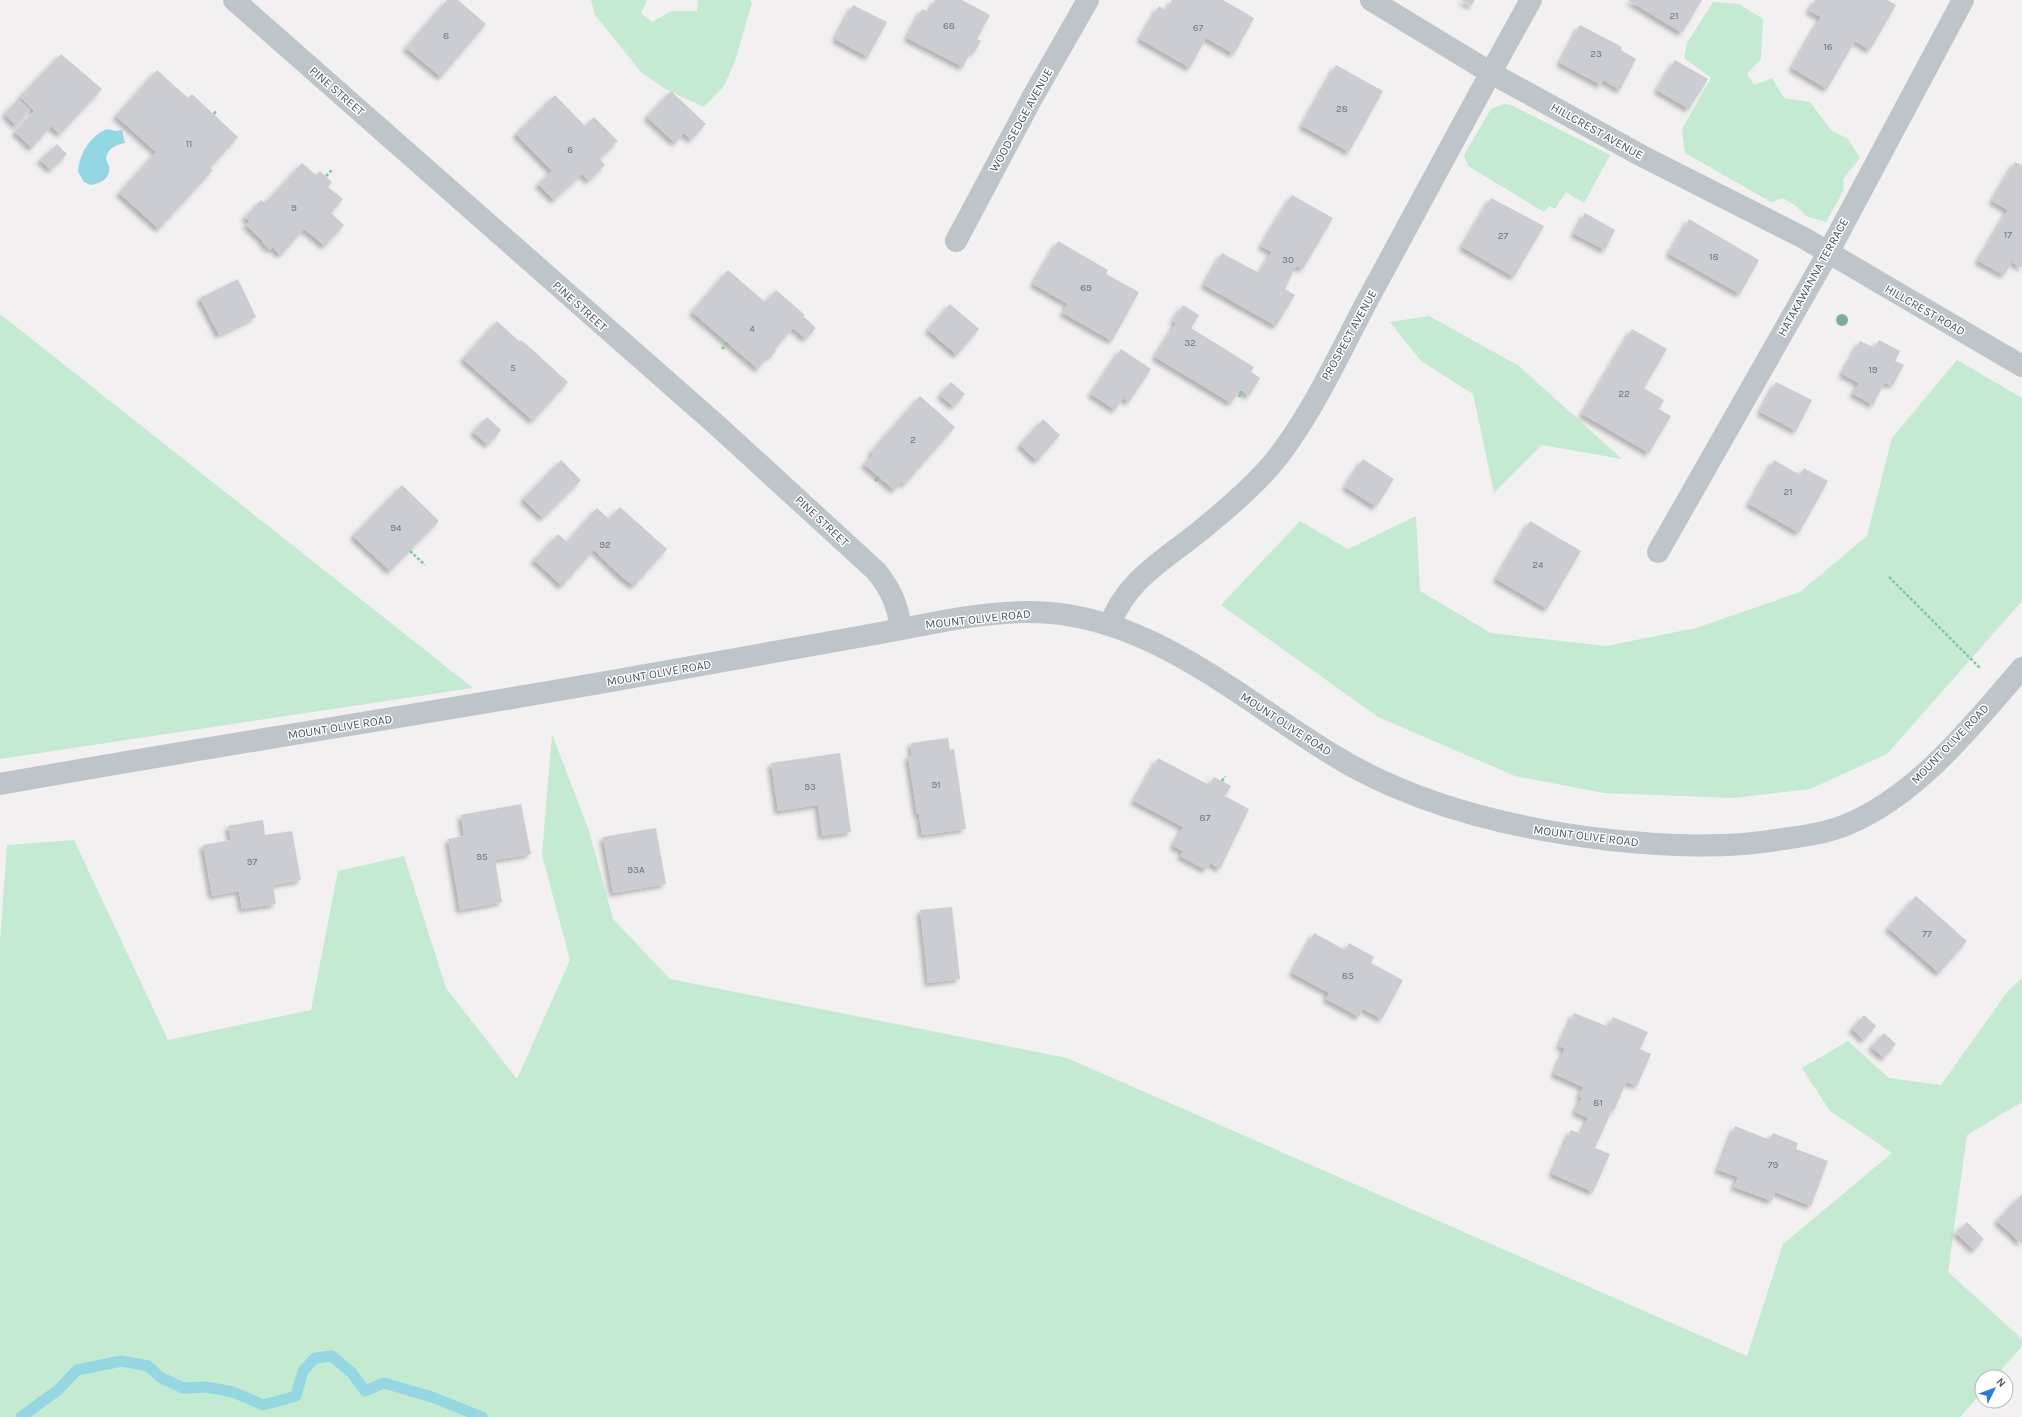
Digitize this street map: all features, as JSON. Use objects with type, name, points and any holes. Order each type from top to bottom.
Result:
[{"type":"street","name":"PINE STREET","points":[[234,0],[714,423],[870,566],[883,580],[892,595],[898,610],[901,629]]},
{"type":"street","name":"WOODSEDGE AVENUE","points":[[956,241],[1032,98],[1088,0]]},
{"type":"street","name":"HILLCREST AVENUE","points":[[1371,0],[1491,73],[1642,156],[1802,237],[1828,253]]},
{"type":"street","name":"PROSPECT AVENUE","points":[[1110,625],[1118,604],[1136,582],[1238,500],[1267,469],[1293,434],[1407,231],[1531,0]]},
{"type":"street","name":"HATAKAWANNA TERRACE","points":[[1658,552],[1828,253],[1963,0]]},
{"type":"street","name":"HILLCREST ROAD","points":[[1828,253],[2022,366]]},
{"type":"street","name":"MOUNT OLIVE ROAD","points":[[0,784],[568,689],[944,621],[1020,612],[1068,615],[1110,625],[1172,652],[1211,675],[1337,758],[1381,780],[1431,800],[1483,818],[1540,831],[1636,843],[1704,846],[1765,842],[1822,833],[1846,825],[1897,796],[1924,774],[2022,668]]},
{"type":"path","points":[[326,176],[332,170]]},
{"type":"path","points":[[722,349],[727,342]]},
{"type":"path","points":[[1239,397],[1242,391]]},
{"type":"path","points":[[875,481],[879,477]]},
{"type":"path","points":[[410,551],[424,565]]},
{"type":"path","points":[[1889,577],[2003,690]]},
{"type":"path","points":[[1222,781],[1225,776]]},
{"type":"green space","points":[[591,0],[647,0],[641,13],[652,22],[671,11],[697,11],[698,0],[750,0],[752,3],[735,61],[724,86],[704,107],[665,89],[641,72],[595,15]]},
{"type":"green space","points":[[1713,2],[1739,4],[1763,19],[1761,59],[1747,74],[1754,85],[1772,78],[1784,98],[1810,102],[1831,130],[1848,139],[1860,158],[1843,179],[1844,190],[1826,222],[1806,216],[1796,206],[1783,198],[1771,202],[1685,153],[1682,129],[1711,78],[1684,58],[1687,43]]},
{"type":"green space","points":[[1503,104],[1511,105],[1610,155],[1584,203],[1566,192],[1555,209],[1549,206],[1544,212],[1468,166],[1464,155],[1491,109]]},
{"type":"green space","points":[[0,314],[473,688],[0,759]]},
{"type":"green space","points":[[1429,316],[1519,366],[1622,459],[1542,445],[1494,493],[1473,394],[1421,361],[1390,322]]},
{"type":"green space","points":[[1957,360],[2022,398],[2022,601],[1887,754],[1810,789],[1734,798],[1604,793],[1515,776],[1378,717],[1221,605],[1300,521],[1348,549],[1416,516],[1420,591],[1491,633],[1606,646],[1696,628],[1800,592],[1867,536],[1892,438]]},
{"type":"green space","points":[[552,734],[589,831],[613,919],[670,979],[1067,1058],[1747,1356],[1783,1244],[1892,1153],[1830,1111],[1802,1068],[1848,1041],[1889,1078],[1941,1085],[2008,991],[2022,978],[2022,1102],[1967,1135],[1948,1272],[2022,1339],[2022,1346],[2002,1369],[1974,1369],[1974,1401],[1960,1417],[0,1417],[0,942],[7,845],[74,840],[168,1040],[311,1010],[338,871],[404,856],[446,988],[517,1079],[570,960],[542,855]]},
{"type":"water","points":[[107,129],[116,131],[122,130],[125,143],[119,144],[108,152],[106,160],[109,166],[109,171],[107,177],[98,183],[91,185],[84,182],[78,172],[79,165],[86,146],[95,136]]},
{"type":"building","points":[[447,0],[458,0],[486,24],[441,77],[406,48]]},
{"type":"building","points":[[935,0],[962,0],[990,15],[977,39],[981,41],[974,53],[971,51],[963,67],[907,38],[922,9],[929,12]]},
{"type":"building","points":[[1172,0],[1223,0],[1254,18],[1234,54],[1206,38],[1190,68],[1140,39],[1159,6],[1166,11]]},
{"type":"building","points":[[1461,0],[1475,0],[1471,6]]},
{"type":"building","points":[[1628,0],[1702,0],[1682,33]]},
{"type":"building","points":[[1815,0],[1887,0],[1896,5],[1870,50],[1855,41],[1827,89],[1792,68],[1821,17],[1809,11]]},
{"type":"building","points":[[853,5],[887,22],[868,57],[835,39]]},
{"type":"building","points":[[1580,25],[1622,47],[1621,50],[1636,59],[1620,90],[1603,80],[1601,85],[1560,63]]},
{"type":"building","points":[[61,54],[102,89],[60,134],[51,126],[32,148],[15,132],[34,111],[20,97]]},
{"type":"building","points":[[1675,60],[1708,79],[1689,109],[1657,90]]},
{"type":"building","points":[[1336,65],[1383,91],[1349,152],[1302,126]]},
{"type":"building","points":[[157,70],[188,98],[192,94],[238,137],[210,168],[213,170],[159,229],[119,193],[156,152],[116,116]]},
{"type":"building","points":[[671,91],[706,124],[691,140],[684,133],[675,143],[647,117]]},
{"type":"building","points":[[555,95],[585,126],[594,117],[618,141],[600,159],[605,165],[589,181],[582,174],[554,200],[538,184],[552,171],[516,134]]},
{"type":"building","points":[[18,99],[30,110],[16,126],[5,114]]},
{"type":"building","points":[[57,144],[67,154],[51,170],[40,160]]},
{"type":"building","points":[[2015,162],[2022,165],[2022,268],[2012,262],[2004,275],[1978,261],[2008,210],[1992,201]]},
{"type":"building","points":[[302,163],[316,175],[320,171],[332,182],[328,187],[343,199],[331,213],[344,225],[325,246],[304,229],[281,255],[272,247],[270,250],[262,242],[263,241],[246,225],[250,222],[245,217],[261,200],[264,203],[273,195]]},
{"type":"building","points":[[1292,195],[1333,218],[1303,269],[1296,266],[1285,289],[1295,295],[1276,326],[1204,285],[1222,253],[1259,273],[1272,252],[1261,246]]},
{"type":"building","points":[[1491,198],[1544,226],[1514,277],[1462,247]]},
{"type":"building","points":[[1585,213],[1615,230],[1605,250],[1574,234]]},
{"type":"building","points":[[1689,219],[1759,260],[1740,294],[1669,254]]},
{"type":"building","points":[[1058,241],[1108,270],[1106,274],[1139,292],[1112,341],[1063,313],[1068,304],[1033,284]]},
{"type":"building","points":[[728,270],[765,302],[776,290],[805,315],[803,316],[816,328],[806,339],[793,328],[774,350],[776,351],[771,357],[769,355],[758,369],[692,312]]},
{"type":"building","points":[[238,279],[256,317],[219,335],[200,298]]},
{"type":"building","points":[[950,304],[979,329],[957,355],[928,330]]},
{"type":"building","points":[[1183,305],[1199,315],[1191,328],[1254,367],[1251,372],[1260,378],[1249,396],[1240,390],[1231,403],[1155,357],[1176,323],[1173,321]]},
{"type":"building","points":[[497,321],[520,342],[521,340],[527,345],[568,382],[533,421],[463,359]]},
{"type":"building","points":[[1632,329],[1667,349],[1644,388],[1664,400],[1659,409],[1671,416],[1649,453],[1582,414]]},
{"type":"building","points":[[1879,340],[1900,351],[1895,361],[1904,365],[1893,385],[1884,383],[1873,405],[1853,394],[1859,383],[1842,374],[1860,341],[1875,348]]},
{"type":"building","points":[[1121,349],[1151,369],[1129,402],[1123,398],[1115,410],[1091,394]]},
{"type":"building","points":[[951,382],[965,394],[954,407],[940,395]]},
{"type":"building","points":[[1776,382],[1812,400],[1796,431],[1760,412]]},
{"type":"building","points":[[920,396],[955,427],[905,484],[902,482],[894,490],[864,464],[873,455],[871,452]]},
{"type":"building","points":[[487,417],[501,430],[488,445],[473,432]]},
{"type":"building","points":[[1043,419],[1060,435],[1037,461],[1020,445]]},
{"type":"building","points":[[1363,459],[1394,479],[1376,507],[1345,487]]},
{"type":"building","points":[[561,460],[581,480],[543,518],[523,499]]},
{"type":"building","points":[[1774,460],[1800,475],[1804,468],[1828,481],[1799,533],[1749,504]]},
{"type":"building","points":[[402,485],[439,521],[390,571],[353,536]]},
{"type":"building","points":[[620,507],[667,549],[634,586],[622,577],[594,550],[562,586],[534,560],[558,534],[567,542],[597,508],[609,519]]},
{"type":"building","points":[[1530,521],[1581,551],[1547,609],[1496,579]]},
{"type":"building","points":[[948,738],[950,750],[954,749],[966,829],[922,835],[919,814],[917,814],[908,756],[912,756],[911,743]]},
{"type":"building","points":[[840,753],[851,832],[822,836],[818,805],[778,811],[771,763]]},
{"type":"building","points":[[1158,758],[1209,785],[1214,777],[1231,786],[1225,796],[1249,809],[1220,869],[1210,863],[1206,870],[1180,856],[1183,851],[1173,846],[1183,827],[1134,801]]},
{"type":"building","points":[[521,804],[531,854],[495,860],[502,902],[460,910],[448,839],[464,836],[461,815]]},
{"type":"building","points":[[263,820],[265,835],[292,831],[301,880],[273,885],[276,904],[242,909],[239,891],[212,896],[203,845],[231,840],[228,826]]},
{"type":"building","points":[[656,828],[666,884],[613,893],[603,837]]},
{"type":"building","points":[[1916,896],[1967,941],[1939,973],[1888,928]]},
{"type":"building","points":[[952,907],[960,979],[928,983],[920,910]]},
{"type":"building","points":[[1314,933],[1345,950],[1349,943],[1374,957],[1371,963],[1403,980],[1382,1019],[1363,1009],[1359,1017],[1326,999],[1329,993],[1292,973]]},
{"type":"building","points":[[1574,1013],[1609,1027],[1613,1017],[1648,1032],[1640,1049],[1651,1054],[1637,1086],[1626,1082],[1614,1111],[1612,1110],[1595,1148],[1610,1154],[1593,1192],[1552,1174],[1571,1130],[1581,1134],[1588,1118],[1575,1112],[1582,1097],[1579,1096],[1583,1087],[1554,1074],[1565,1049],[1559,1046]]},
{"type":"building","points":[[1864,1015],[1876,1026],[1864,1040],[1852,1029]]},
{"type":"building","points":[[1884,1033],[1896,1044],[1884,1058],[1871,1047]]},
{"type":"building","points":[[1735,1126],[1770,1140],[1773,1133],[1798,1143],[1796,1149],[1828,1161],[1811,1206],[1775,1192],[1772,1201],[1734,1187],[1738,1177],[1718,1170]]},
{"type":"building","points":[[2022,1194],[2022,1244],[1997,1221]]},
{"type":"building","points":[[1967,1222],[1984,1239],[1974,1250],[1956,1233]]},
{"type":"waterway","points":[[21,1417],[58,1390],[77,1370],[122,1361],[148,1366],[160,1377],[183,1388],[206,1387],[233,1392],[263,1405],[296,1396],[303,1371],[315,1358],[332,1356],[352,1373],[365,1391],[384,1383],[432,1397],[482,1417]]}]
